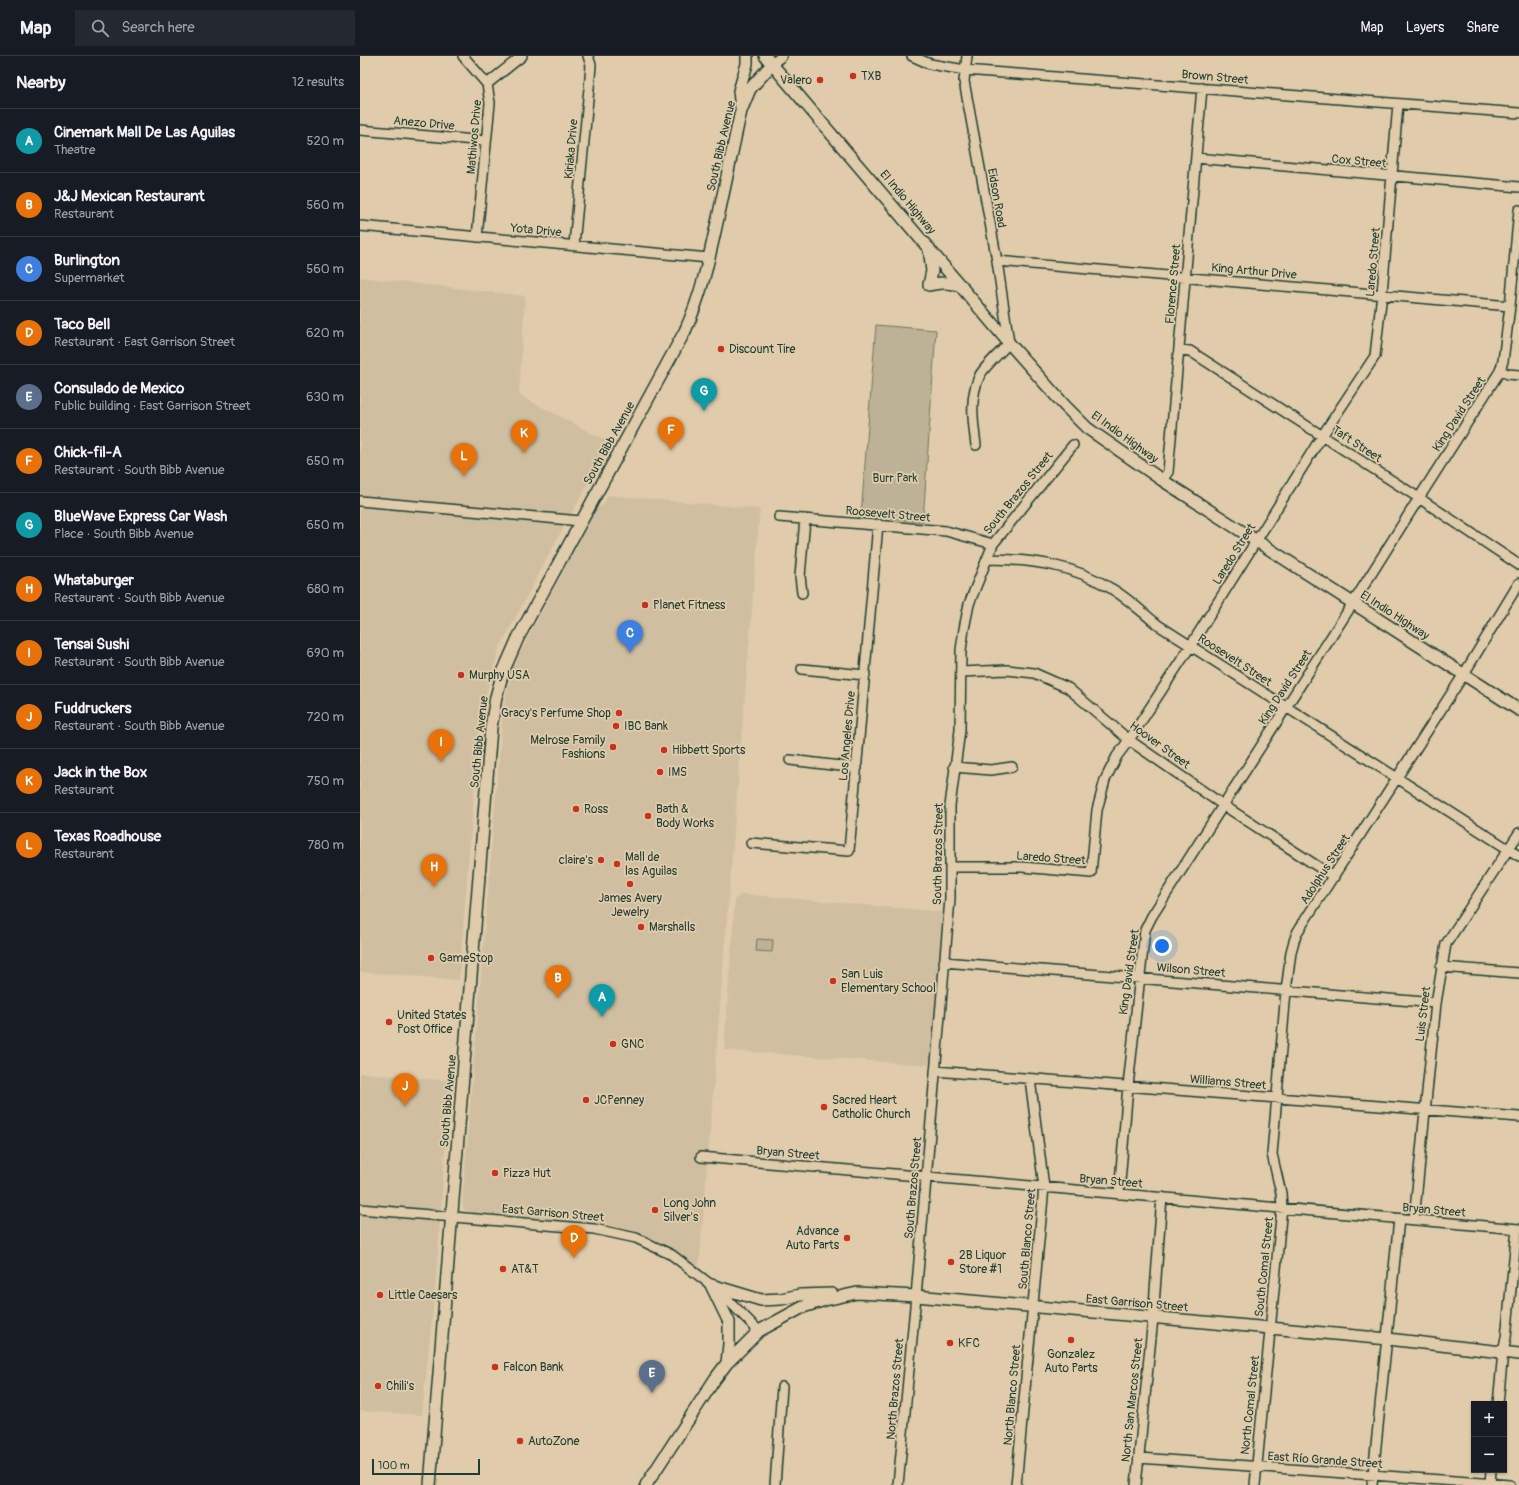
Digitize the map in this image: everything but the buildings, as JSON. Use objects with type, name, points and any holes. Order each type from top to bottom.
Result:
[{"type":"main road","points":[[741,111],[739,91],[747,64],[746,56]]},
{"type":"main road","name":"South Bibb Avenue","points":[[430,1485],[491,736],[496,697],[503,672],[518,638],[685,331],[700,295],[741,111],[750,89],[769,60]]},
{"type":"main road","name":"El Indio Highway","points":[[769,60],[1009,343],[1065,406],[1087,428],[1162,480],[1519,710]]},
{"type":"main road","points":[[929,247],[932,272],[929,285],[944,282],[962,286]]},
{"type":"main road","points":[[711,1285],[736,1294],[761,1300],[781,1299],[800,1295],[857,1294]]},
{"type":"main road","points":[[711,1285],[729,1322],[727,1363]]},
{"type":"main road","name":"East Garrison Street","points":[[646,1485],[715,1379],[727,1363],[759,1331],[804,1307],[825,1300],[857,1294],[916,1296],[1270,1328],[1388,1339],[1519,1354]]},
{"type":"street","points":[[463,56],[487,84]]},
{"type":"street","name":"Mathiwos Drive","points":[[477,237],[490,102],[487,84],[522,56]]},
{"type":"street","name":"Kiriaka Drive","points":[[574,245],[591,65],[588,56]]},
{"type":"street","points":[[769,60],[782,56]]},
{"type":"street","name":"Brown Street","points":[[912,56],[930,64],[965,70],[1519,113]]},
{"type":"street","name":"Eidson Road","points":[[967,56],[964,81],[996,260],[1009,343]]},
{"type":"street","name":"Florence Street","points":[[1162,480],[1168,472],[1202,88]]},
{"type":"street","name":"Laredo Street","points":[[950,867],[1022,867],[1091,873],[1097,810],[1105,780],[1117,756],[1190,646],[1322,436],[1375,356],[1382,293],[1398,104]]},
{"type":"street","name":"Anezo Drive","points":[[360,130],[486,141]]},
{"type":"street","name":"Cox Street","points":[[1196,158],[1519,187]]},
{"type":"street","name":"King David Street","points":[[1119,1194],[1128,1086],[1145,930],[1152,916],[1500,371],[1503,361],[1510,306],[1519,210]]},
{"type":"street","name":"Yota Drive","points":[[360,226],[709,258]]},
{"type":"street","name":"King Arthur Drive","points":[[996,260],[1382,293],[1510,306]]},
{"type":"street","points":[[976,445],[972,399],[980,374],[1009,343]]},
{"type":"street","name":"Taft Street","points":[[1179,350],[1190,351],[1519,565]]},
{"type":"street","points":[[1500,371],[1508,374],[1519,375]]},
{"type":"street","name":"South Brazos Street","points":[[916,1296],[950,900],[950,806],[960,730],[960,672],[964,629],[969,604],[993,544],[1072,445]]},
{"type":"street","points":[[360,501],[581,521]]},
{"type":"street","name":"Roosevelt Street","points":[[779,517],[878,524],[946,531],[993,544]]},
{"type":"street","points":[[802,593],[800,576],[805,519]]},
{"type":"street","name":"Los Angeles Drive","points":[[751,843],[849,852],[878,524]]},
{"type":"street","name":"Roosevelt Street","points":[[987,559],[1011,559],[1058,566],[1097,580],[1124,597],[1153,621],[1190,646],[1519,856]]},
{"type":"street","name":"Adolphus Street","points":[[1282,1208],[1281,1193],[1272,1154],[1286,991],[1294,941],[1298,931],[1464,674],[1519,583]]},
{"type":"street","points":[[802,669],[865,675]]},
{"type":"street","name":"Hoover Street","points":[[960,672],[1007,670],[1034,673],[1068,688],[1129,740],[1223,805],[1334,877]]},
{"type":"street","points":[[790,760],[857,768]]},
{"type":"street","points":[[954,767],[991,770],[1012,767]]},
{"type":"street","name":"Luis Street","points":[[1414,1220],[1436,1003],[1446,944],[1519,833]]},
{"type":"street","name":"Wilson Street","points":[[944,962],[1436,1003]]},
{"type":"street","points":[[1442,967],[1519,973]]},
{"type":"street","name":"Williams Street","points":[[935,1071],[1519,1117]]},
{"type":"street","name":"South Blanco Street","points":[[1030,1079],[1044,1187],[1032,1307]]},
{"type":"street","name":"Bryan Street","points":[[701,1157],[925,1178],[1044,1187],[1518,1229]]},
{"type":"street","name":"North San Marcos Street","points":[[1136,1485],[1153,1318],[1162,1198]]},
{"type":"street","name":"South Comal Street","points":[[1270,1328],[1282,1208]]},
{"type":"street","name":"East Garrison Street","points":[[360,1209],[451,1218],[594,1229],[636,1238],[672,1255],[719,1291],[759,1331]]},
{"type":"street","points":[[1372,1485],[1388,1339],[1399,1218]]},
{"type":"street","points":[[1498,1401],[1518,1229]]},
{"type":"street","name":"North Brazos Street","points":[[898,1485],[916,1296]]},
{"type":"street","name":"North Blanco Street","points":[[1016,1485],[1032,1307]]},
{"type":"street","name":"North Comal Street","points":[[1255,1485],[1270,1328]]},
{"type":"street","points":[[774,1485],[782,1387]]},
{"type":"street","name":"East Río Grande Street","points":[[1139,1458],[1510,1485]]},
{"type":"street","points":[[1490,1484],[1491,1473]]},
{"type":"shaded area","points":[[360,277],[525,296],[519,395],[611,443],[561,532],[499,649],[480,716],[459,980],[360,972]]},
{"type":"shaded area","points":[[608,495],[760,509],[699,1268],[676,1252],[656,1241],[634,1232],[605,1224],[473,1213],[464,1210],[462,1203],[503,709],[510,677],[517,658],[597,507],[603,505]]},
{"type":"shaded area","name":"San Luis Elementary School","points":[[742,894],[943,912],[930,1060],[928,1065],[724,1050],[735,899]]},
{"type":"shaded area","points":[[360,1073],[452,1081],[445,1152],[436,1280],[422,1415],[360,1411]]},
{"type":"green space","name":"Burr Park","points":[[876,325],[936,330],[923,522],[861,515]]},
{"type":"green space","points":[[757,939],[773,940],[772,952],[756,951]]},
{"type":"place","name":"TXB","points":[[853,76]]},
{"type":"place","name":"Valero","points":[[820,80]]},
{"type":"place","name":"Discount Tire","points":[[721,349]]},
{"type":"place","name":"BlueWave Express Car Wash","points":[[704,411]]},
{"type":"place","name":"Chick-fil-A","points":[[671,450]]},
{"type":"place","name":"Jack in the Box","points":[[524,453]]},
{"type":"place","name":"Texas Roadhouse","points":[[464,476]]},
{"type":"place","name":"Planet Fitness","points":[[645,605]]},
{"type":"place","name":"Burlington","points":[[630,653]]},
{"type":"place","name":"Murphy USA","points":[[461,675]]},
{"type":"place","name":"Gracy's Perfume Shop","points":[[619,713]]},
{"type":"place","name":"IBC Bank","points":[[616,726]]},
{"type":"place","name":"Melrose Family Fashions","points":[[613,747]]},
{"type":"place","name":"Hibbett Sports","points":[[664,750]]},
{"type":"place","name":"Tensai Sushi","points":[[441,762]]},
{"type":"place","name":"IMS","points":[[660,772]]},
{"type":"place","name":"Ross","points":[[576,809]]},
{"type":"place","name":"Bath & Body Works","points":[[648,816]]},
{"type":"place","name":"claire's","points":[[601,860]]},
{"type":"place","name":"Mall de las Aguilas","points":[[617,864]]},
{"type":"place","name":"James Avery Jewelry","points":[[630,884]]},
{"type":"place","name":"Whataburger","points":[[434,887]]},
{"type":"place","name":"Marshalls","points":[[641,927]]},
{"type":"place","name":"GameStop","points":[[431,958]]},
{"type":"place","name":"San Luis Elementary School","points":[[833,981]]},
{"type":"place","name":"J&J Mexican Restaurant","points":[[558,998]]},
{"type":"place","name":"Cinemark Mall De Las Aguilas","points":[[602,1017]]},
{"type":"place","name":"United States Post Office","points":[[389,1022]]},
{"type":"place","name":"GNC","points":[[613,1044]]},
{"type":"place","name":"JCPenney","points":[[586,1100]]},
{"type":"place","name":"Fuddruckers","points":[[405,1106]]},
{"type":"place","name":"Sacred Heart Catholic Church","points":[[824,1107]]},
{"type":"place","name":"Pizza Hut","points":[[495,1173]]},
{"type":"place","name":"Long John Silver's","points":[[655,1210]]},
{"type":"place","name":"Advance Auto Parts","points":[[847,1238]]},
{"type":"place","name":"Taco Bell","points":[[574,1258]]},
{"type":"place","name":"2B Liquor Store #1","points":[[951,1262]]},
{"type":"place","name":"AT&T","points":[[503,1269]]},
{"type":"place","name":"Little Caesars","points":[[380,1295]]},
{"type":"place","name":"Gonzalez Auto Parts","points":[[1071,1340]]},
{"type":"place","name":"KFC","points":[[950,1343]]},
{"type":"place","name":"Falcon Bank","points":[[495,1367]]},
{"type":"place","name":"Chili's","points":[[378,1386]]},
{"type":"place","name":"Consulado de Mexico","points":[[652,1393]]},
{"type":"place","name":"AutoZone","points":[[520,1441]]}]
